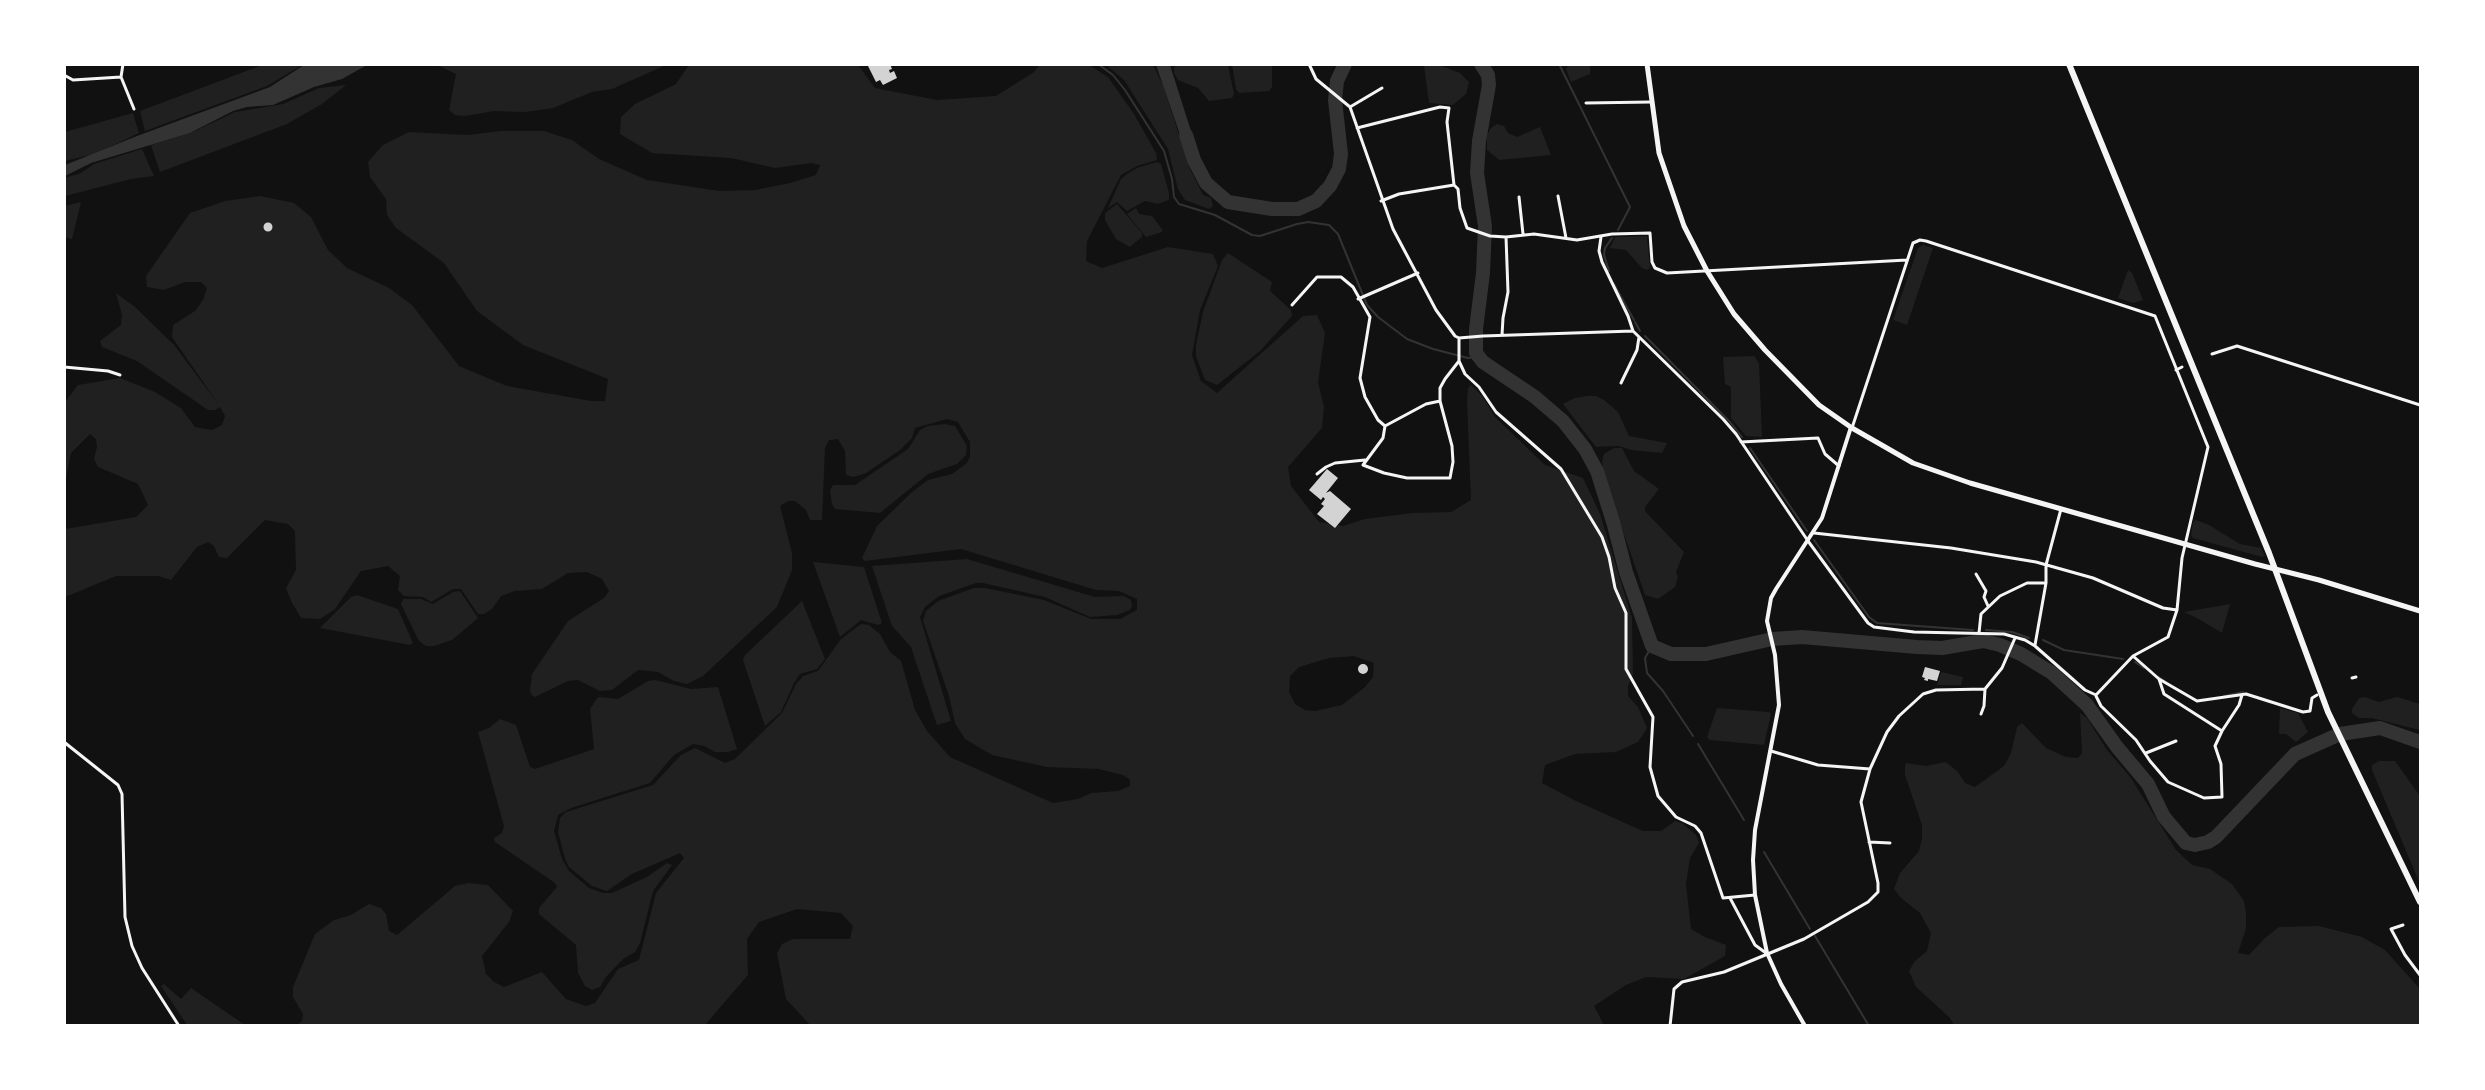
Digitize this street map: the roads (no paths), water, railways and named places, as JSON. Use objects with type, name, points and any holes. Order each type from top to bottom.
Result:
[{"type":"highway","points":[[2069,64],[2269,553],[2328,712],[2421,902]]},
{"type":"main road","points":[[1647,64],[1659,153],[1684,226],[1707,271],[1734,314],[1765,350],[1819,405],[1913,463],[1970,483],[2319,580],[2421,611]]},
{"type":"street","points":[[123,64],[121,77],[134,109]]},
{"type":"street","points":[[1309,64],[1316,79],[1350,107],[1381,201],[1393,229],[1437,310],[1455,336],[1459,338],[1633,331]]},
{"type":"street","points":[[64,75],[73,81],[121,77]]},
{"type":"street","points":[[1350,107],[1382,88]]},
{"type":"street","points":[[1586,103],[1651,102]]},
{"type":"street","points":[[1357,128],[1440,107],[1449,108],[1447,122],[1454,185],[1458,189],[1463,219],[1467,228],[1490,236],[1506,237],[1523,234],[1577,240],[1612,234],[1650,233],[1652,262],[1655,268],[1667,273],[1907,260]]},
{"type":"street","points":[[1381,201],[1408,192],[1454,185]]},
{"type":"street","points":[[1558,196],[1566,238]]},
{"type":"street","points":[[1519,197],[1523,234]]},
{"type":"street","points":[[1502,335],[1508,292],[1506,237]]},
{"type":"street","points":[[1601,237],[1599,251],[1602,262],[1633,331],[1723,419],[1868,622],[1875,627],[1914,632],[1979,633],[2015,638],[2035,646],[2085,690],[2096,695],[2101,706],[2136,740],[2150,761],[2169,782],[2204,798],[2222,797],[2221,764],[2216,746],[2222,731],[2239,705],[2242,695]]},
{"type":"street","points":[[1805,1026],[1781,984],[1767,953],[1755,895],[1753,860],[1755,830],[1779,705],[1775,655],[1767,621],[1772,598],[1822,518],[1907,260],[1913,243],[1920,240],[2155,316],[2208,447],[2185,544],[2177,610],[2168,637],[2133,656],[2096,695]]},
{"type":"street","points":[[1358,299],[1418,273]]},
{"type":"street","points":[[1292,305],[1317,277],[1341,277],[1353,287],[1370,317],[1360,378],[1365,397],[1378,420],[1385,426]]},
{"type":"street","points":[[1621,384],[1637,350],[1639,337]]},
{"type":"street","points":[[1459,338],[1459,361],[1465,374],[1479,387],[1496,412],[1561,469],[1602,537],[1609,556],[1615,588],[1626,613],[1626,669],[1653,717],[1650,767],[1653,784],[1662,803],[1676,817],[1695,826],[1701,833],[1724,898],[1755,895]]},
{"type":"street","points":[[2212,354],[2237,346],[2421,405]]},
{"type":"street","points":[[1385,426],[1383,438],[1363,465],[1383,473],[1407,478],[1450,478],[1453,462],[1452,446],[1440,401],[1440,388],[1459,361]]},
{"type":"street","points":[[64,367],[108,371],[120,375]]},
{"type":"street","points":[[2176,369],[2182,367]]},
{"type":"street","points":[[1385,426],[1425,404],[1440,401]]},
{"type":"street","points":[[1741,442],[1818,438],[1825,454],[1839,466]]},
{"type":"street","points":[[1317,474],[1326,466],[1335,463],[1365,460]]},
{"type":"street","points":[[2035,646],[2046,583],[2046,565],[2061,509]]},
{"type":"street","points":[[1814,533],[1951,548],[2046,565],[2093,578],[2163,608],[2177,610]]},
{"type":"street","points":[[1976,574],[1986,591],[1984,597],[1988,606]]},
{"type":"street","points":[[1979,633],[1981,614],[2000,596],[2027,584],[2046,583]]},
{"type":"street","points":[[1981,714],[1985,689],[2002,668],[2015,638]]},
{"type":"street","points":[[2133,656],[2159,679],[2197,701],[2242,695],[2303,712],[2310,711],[2312,698],[2317,695]]},
{"type":"street","points":[[2159,679],[2164,694],[2222,731]]},
{"type":"street","points":[[1670,1026],[1674,989],[1682,982],[1724,972],[1804,939],[1868,902],[1878,892],[1861,802],[1870,770],[1887,732],[1899,716],[1923,694],[1936,690],[1985,689]]},
{"type":"street","points":[[2146,753],[2176,741]]},
{"type":"street","points":[[64,742],[118,785],[122,794],[125,917],[132,946],[142,968],[179,1026]]},
{"type":"street","points":[[1769,750],[1818,765],[1870,770]]},
{"type":"street","points":[[1869,842],[1890,843]]},
{"type":"street","points":[[1730,898],[1755,945],[1767,953]]},
{"type":"street","points":[[2403,925],[2391,929],[2405,955],[2421,975]]},
{"type":"waterway","points":[[1098,64],[1113,75],[1125,90],[1164,151],[1172,179],[1174,197],[1179,204],[1215,215],[1252,235],[1260,236],[1308,222],[1329,225],[1338,234],[1367,305],[1378,317],[1407,339],[1433,349],[1468,358],[1479,357]]},
{"type":"waterway","points":[[1186,135],[1194,160],[1206,183],[1228,202],[1272,209],[1298,209],[1316,201],[1330,186],[1339,169],[1341,154],[1335,100],[1337,81],[1345,64]]},
{"type":"waterway","points":[[1481,64],[1488,75],[1489,85],[1479,141],[1477,173],[1485,226],[1476,353],[1483,362],[1535,397],[1563,421],[1585,449],[1597,471],[1626,572],[1652,646],[1671,654],[1706,654],[1772,639],[1802,637],[1917,647],[1942,648],[1983,641],[2000,645],[2021,654],[2052,673],[2087,705],[2117,747],[2148,784],[2164,817],[2186,843],[2195,845],[2208,842],[2216,837],[2295,754],[2340,734],[2380,728],[2420,742]]},
{"type":"waterway","points":[[1559,64],[1630,207],[1618,230]]},
{"type":"waterway","points":[[1609,271],[1604,255],[1605,248],[1612,238]]},
{"type":"waterway","points":[[1614,284],[1634,320]]},
{"type":"waterway","points":[[1635,322],[1640,331]]},
{"type":"waterway","points":[[1645,336],[1742,437]]},
{"type":"waterway","points":[[1750,448],[1807,531]]},
{"type":"waterway","points":[[1814,540],[1869,617],[1877,623],[1973,630]]},
{"type":"waterway","points":[[1986,630],[2012,632],[2029,638]]},
{"type":"waterway","points":[[2043,640],[2064,650],[2123,659]]},
{"type":"waterway","points":[[1652,646],[1645,658],[1647,673],[1663,691],[1693,736]]},
{"type":"waterway","points":[[2135,662],[2144,668]]},
{"type":"waterway","points":[[2159,677],[2166,682]]},
{"type":"waterway","points":[[2224,696],[2243,692]]},
{"type":"waterway","points":[[1698,744],[1744,820]]},
{"type":"waterway","points":[[1764,852],[1810,929]]},
{"type":"waterway","points":[[1815,936],[1869,1026]]}]
